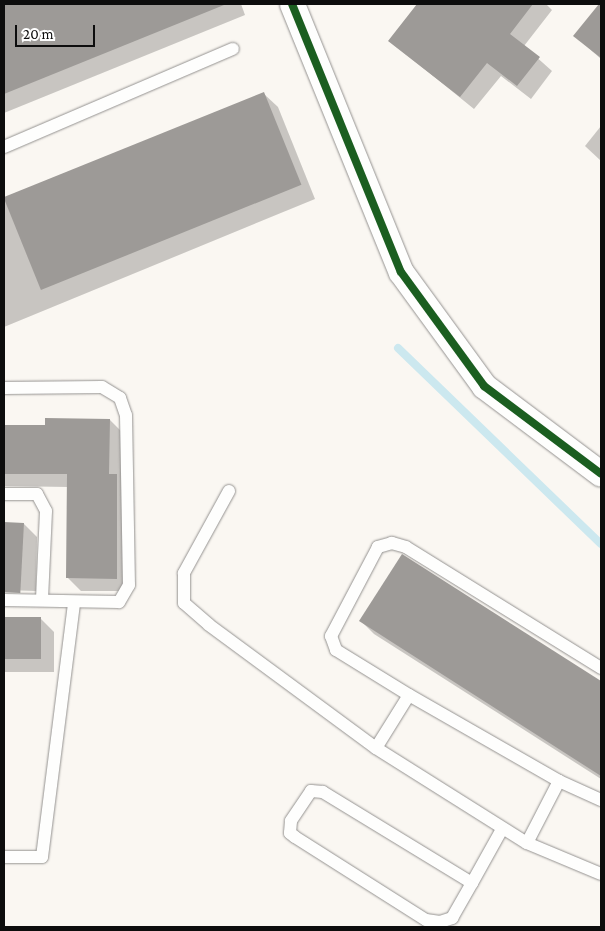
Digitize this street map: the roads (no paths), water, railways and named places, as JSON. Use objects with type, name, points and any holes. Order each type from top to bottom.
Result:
[{"type":"street","points":[[292,4],[401,272],[484,386],[601,474]]},
{"type":"lane","points":[[4,147],[233,50]]},
{"type":"lane","points":[[4,388],[102,387],[120,398],[126,416],[130,585],[119,602],[4,600]]},
{"type":"lane","points":[[228,491],[184,573],[184,603],[209,625],[376,748],[502,829],[527,843],[601,874]]},
{"type":"lane","points":[[4,494],[37,494],[46,510],[42,600]]},
{"type":"lane","points":[[601,668],[406,548],[392,543],[378,547],[331,636],[336,650],[409,695],[559,781],[601,800]]},
{"type":"lane","points":[[4,856],[42,857],[74,602]]},
{"type":"lane","points":[[376,748],[409,695]]},
{"type":"lane","points":[[527,843],[559,781]]},
{"type":"lane","points":[[472,883],[323,792],[311,791],[291,821],[290,833],[295,837],[426,920],[440,922],[452,918],[472,883],[502,829]]},
{"type":"waterway","points":[[398,348],[601,544]]}]
